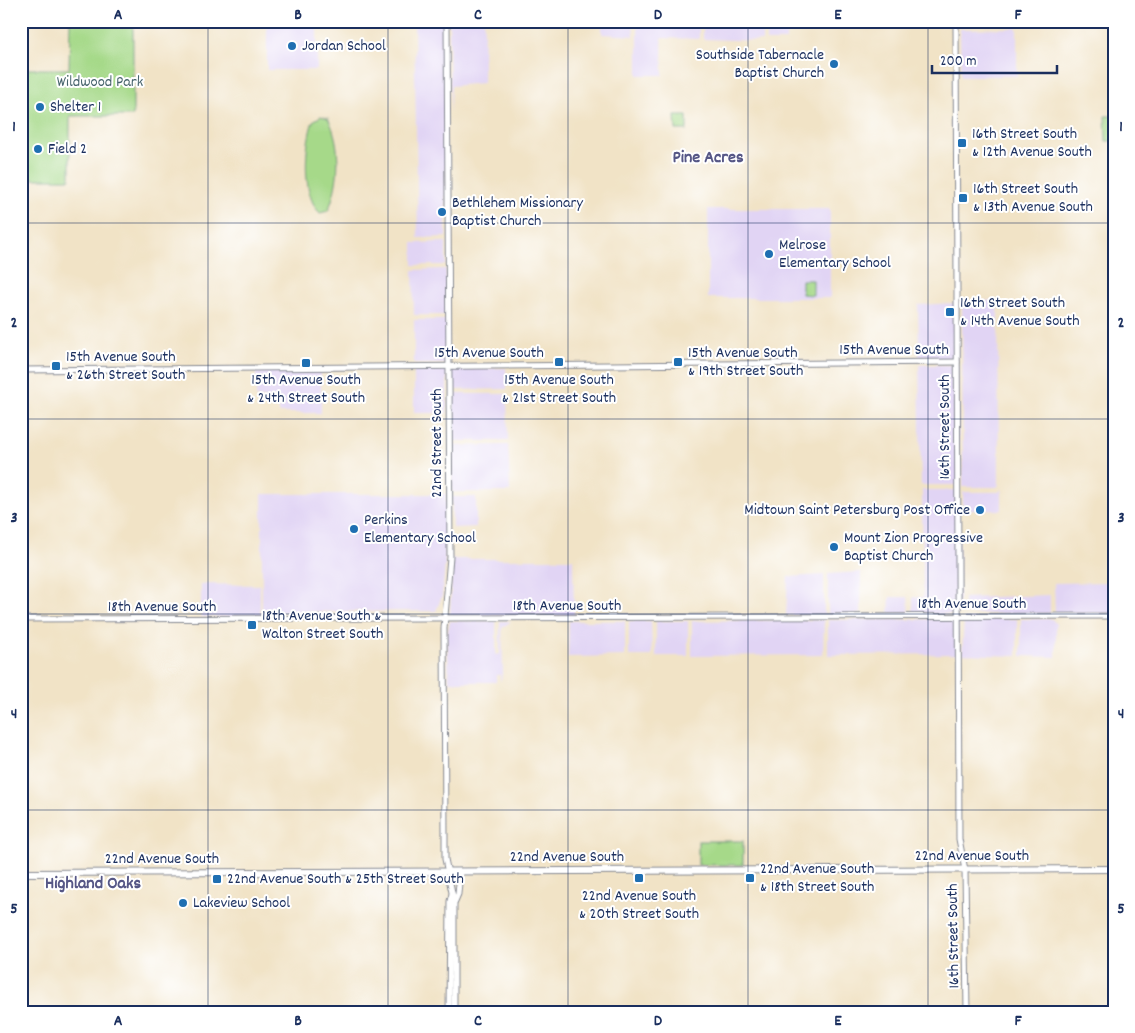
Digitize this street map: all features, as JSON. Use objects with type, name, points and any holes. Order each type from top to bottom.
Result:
[{"type":"main road","name":"22nd Avenue South","points":[[21,873],[1114,869]]},
{"type":"street","name":"22nd Street South","points":[[447,21],[450,556],[445,619],[445,859],[454,902],[454,1012]]},
{"type":"street","name":"16th Street South","points":[[956,21],[959,839],[965,870],[968,1012]]},
{"type":"street","name":"15th Avenue South","points":[[21,370],[957,362]]},
{"type":"street","name":"18th Avenue South","points":[[21,619],[1114,616]]},
{"type":"street","points":[[454,902],[458,894],[460,872]]},
{"type":"street","name":"22nd Street South","points":[[449,1012],[450,902],[452,894]]},
{"type":"shaded area","name":"Jordan School","points":[[267,21],[317,21],[317,70],[267,70]]},
{"type":"shaded area","points":[[414,21],[445,21],[446,237],[418,238]]},
{"type":"shaded area","points":[[449,21],[484,21],[483,83],[451,86],[450,113]]},
{"type":"shaded area","points":[[602,21],[633,21],[634,36],[602,34]]},
{"type":"shaded area","points":[[638,21],[699,21],[699,39],[662,38],[663,75],[638,75]]},
{"type":"shaded area","points":[[703,21],[762,21],[762,41],[703,39]]},
{"type":"shaded area","points":[[766,21],[804,21],[804,25],[786,25],[786,41],[766,41]]},
{"type":"shaded area","points":[[1017,28],[1017,76],[961,76],[960,29]]},
{"type":"shaded area","name":"Melrose Elementary School","points":[[708,209],[830,209],[830,298],[708,298]]},
{"type":"shaded area","points":[[446,242],[446,265],[413,265],[413,243]]},
{"type":"shaded area","points":[[446,269],[447,315],[414,315],[413,270]]},
{"type":"shaded area","points":[[998,300],[999,485],[997,487],[963,487],[962,302]]},
{"type":"shaded area","points":[[958,303],[958,360],[919,360],[918,305]]},
{"type":"shaded area","points":[[414,320],[447,320],[447,364],[414,364]]},
{"type":"shaded area","points":[[919,365],[958,365],[959,485],[921,485]]},
{"type":"shaded area","points":[[506,368],[507,389],[451,390],[451,369]]},
{"type":"shaded area","points":[[414,369],[447,369],[447,413],[414,413]]},
{"type":"shaded area","points":[[256,370],[321,370],[321,413],[279,413],[279,401],[256,397]]},
{"type":"shaded area","points":[[451,394],[507,394],[508,441],[452,441]]},
{"type":"shaded area","points":[[508,445],[510,492],[452,492],[452,446]]},
{"type":"shaded area","points":[[1002,488],[1002,510],[963,510],[963,492],[999,492]]},
{"type":"shaded area","points":[[922,490],[959,490],[959,614],[913,614],[913,597],[923,597]]},
{"type":"shaded area","name":"Perkins Elementary School","points":[[262,494],[446,494],[445,565],[442,596],[436,611],[262,612]]},
{"type":"shaded area","points":[[452,497],[476,497],[476,527],[452,528]]},
{"type":"shaded area","points":[[452,559],[573,559],[574,616],[450,616]]},
{"type":"shaded area","points":[[861,572],[861,614],[828,615],[828,574]]},
{"type":"shaded area","points":[[824,575],[824,615],[786,615],[788,577]]},
{"type":"shaded area","points":[[1113,582],[1113,614],[1055,614],[1054,583]]},
{"type":"shaded area","points":[[201,584],[260,585],[260,612],[262,615],[267,614],[267,617],[201,617]]},
{"type":"shaded area","points":[[1050,595],[1050,614],[964,614],[964,598]]},
{"type":"shaded area","points":[[890,597],[908,597],[909,614],[889,614]]},
{"type":"shaded area","points":[[959,619],[958,654],[828,655],[828,620]]},
{"type":"shaded area","points":[[964,619],[1017,619],[1017,656],[962,654]]},
{"type":"shaded area","points":[[1021,619],[1052,619],[1056,624],[1056,657],[1021,656]]},
{"type":"shaded area","points":[[824,620],[823,655],[692,656],[692,621]]},
{"type":"shaded area","points":[[450,621],[496,621],[496,655],[500,654],[500,621],[511,621],[502,628],[503,672],[500,682],[500,675],[496,675],[496,682],[449,682],[447,634]]},
{"type":"shaded area","points":[[569,621],[625,621],[625,656],[568,657]]},
{"type":"shaded area","points":[[629,621],[651,621],[652,656],[629,656]]},
{"type":"shaded area","points":[[656,621],[688,621],[688,656],[656,656]]},
{"type":"green space","name":"Wildwood Park","points":[[70,21],[133,21],[133,116],[70,116],[70,179],[21,179],[21,69],[69,69]]},
{"type":"green space","points":[[321,116],[328,118],[333,129],[338,164],[335,188],[328,211],[320,213],[314,205],[310,194],[306,169],[310,131],[313,121]]},
{"type":"green space","points":[[675,116],[687,116],[687,130],[676,130]]},
{"type":"green space","points":[[1105,116],[1114,116],[1114,141],[1106,141]]},
{"type":"green space","points":[[802,280],[813,280],[813,295],[802,294]]},
{"type":"green space","points":[[698,841],[743,841],[743,865],[698,865]]},
{"type":"place","name":"Jordan School","points":[[292,46]]},
{"type":"place","name":"Southside Tabernacle Baptist Church","points":[[834,64]]},
{"type":"place","name":"Shelter 1","points":[[40,107]]},
{"type":"place","name":"16th Street South & 12th Avenue South","points":[[962,143]]},
{"type":"place","name":"Field 2","points":[[38,149]]},
{"type":"place","name":"16th Street South & 13th Avenue South","points":[[963,198]]},
{"type":"place","name":"Bethlehem Missionary Baptist Church","points":[[442,212]]},
{"type":"place","name":"Melrose Elementary School","points":[[769,254]]},
{"type":"place","name":"16th Street South & 14th Avenue South","points":[[950,312]]},
{"type":"place","name":"15th Avenue South & 21st Street South","points":[[559,362]]},
{"type":"place","name":"15th Avenue South & 19th Street South","points":[[678,362]]},
{"type":"place","name":"15th Avenue South & 24th Street South","points":[[306,363]]},
{"type":"place","name":"15th Avenue South & 26th Street South","points":[[56,366]]},
{"type":"place","name":"Midtown Saint Petersburg Post Office","points":[[980,510]]},
{"type":"place","name":"Perkins Elementary School","points":[[354,529]]},
{"type":"place","name":"Mount Zion Progressive Baptist Church","points":[[834,547]]},
{"type":"place","name":"18th Avenue South & Walton Street South","points":[[252,625]]},
{"type":"place","name":"22nd Avenue South & 20th Street South","points":[[639,878]]},
{"type":"place","name":"22nd Avenue South & 18th Street South","points":[[750,878]]},
{"type":"place","name":"22nd Avenue South & 25th Street South","points":[[217,879]]},
{"type":"place","name":"Lakeview School","points":[[183,903]]},
{"type":"district","name":"Pine Acres","points":[[708,158]]},
{"type":"district","name":"Highland Oaks","points":[[93,884]]}]
